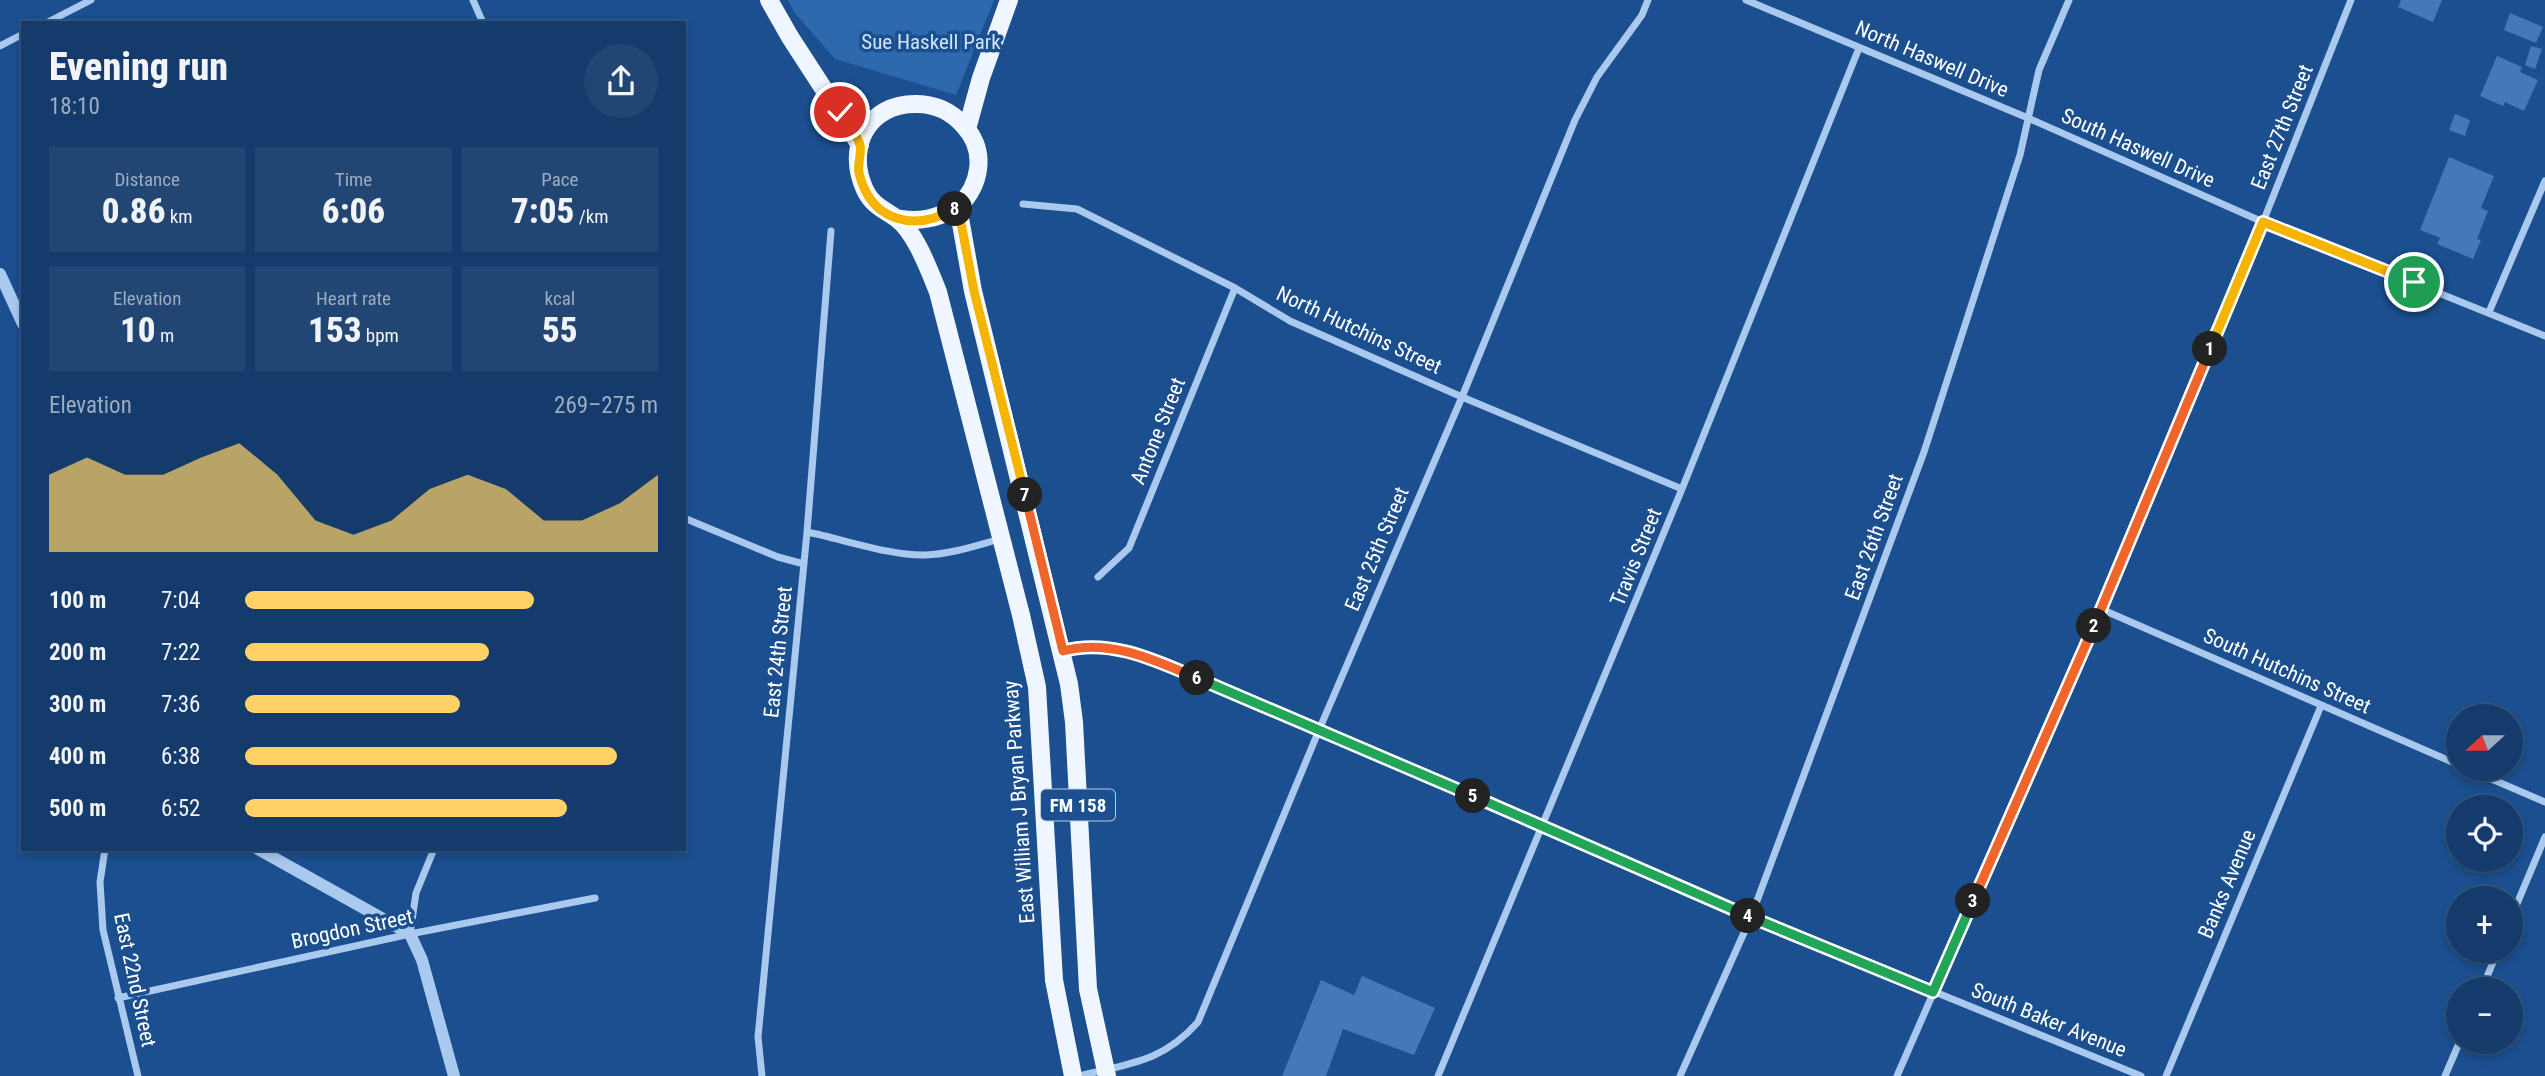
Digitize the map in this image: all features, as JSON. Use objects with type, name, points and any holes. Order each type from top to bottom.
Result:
[{"type":"main road","points":[[769,0],[860,145]]},
{"type":"main road","points":[[967,129],[981,78],[1009,0]]},
{"type":"main road","points":[[860,145],[866,127],[878,113],[906,104],[921,104],[943,110],[958,119],[967,129],[976,148],[979,169],[972,190],[958,207],[940,216],[922,221],[897,218]]},
{"type":"main road","name":"East William J Bryan Parkway","points":[[860,145],[858,167],[865,190],[879,209],[897,218],[918,245],[938,292],[1024,626],[1037,687],[1054,980],[1073,1076]]},
{"type":"main road","name":"FM 158","points":[[958,207],[974,291],[1063,651],[1074,722],[1088,989],[1106,1073]]},
{"type":"street","points":[[50,21],[91,0]]},
{"type":"street","points":[[473,0],[482,21]]},
{"type":"street","name":"East 25th Street","points":[[1079,1076],[1106,1073],[1144,1061],[1182,1041],[1198,1022],[1319,730],[1462,397],[1575,120],[1597,78],[1642,15],[1648,0]]},
{"type":"street","name":"North Haswell Drive","points":[[1746,0],[2028,118]]},
{"type":"street","name":"East 26th Street","points":[[1680,1076],[1751,917],[1924,452],[2020,155],[2039,70],[2069,0]]},
{"type":"street","name":"East 27th Street","points":[[1897,1076],[2101,609],[2263,222],[2351,0]]},
{"type":"street","points":[[0,46],[21,35]]},
{"type":"street","name":"Travis Street","points":[[1438,1076],[1682,489],[1859,48]]},
{"type":"street","name":"South Haswell Drive","points":[[2028,118],[2263,222],[2545,336]]},
{"type":"street","points":[[2489,312],[2545,181]]},
{"type":"street","name":"North Hutchins Street","points":[[1024,204],[1077,209],[1235,288],[1290,321],[1462,397],[1682,489]]},
{"type":"street","name":"East 24th Street","points":[[762,1076],[758,1037],[807,532],[831,231]]},
{"type":"street","points":[[0,274],[21,320]]},
{"type":"street","name":"Antone Street","points":[[1098,577],[1129,548],[1235,288]]},
{"type":"street","points":[[686,519],[778,557],[804,564]]},
{"type":"street","points":[[807,532],[923,555],[961,551],[1000,539]]},
{"type":"street","name":"South Hutchins Street","points":[[2101,609],[2446,759]]},
{"type":"street","name":"South Baker Avenue","points":[[1063,651],[1075,648],[1116,648],[1160,662],[1751,917],[2141,1076]]},
{"type":"street","name":"Banks Avenue","points":[[2166,1076],[2320,706]]},
{"type":"street","points":[[2496,781],[2545,802]]},
{"type":"street","points":[[2523,889],[2545,837]]},
{"type":"street","name":"East 22nd Street","points":[[105,851],[100,882],[103,930],[138,1076]]},
{"type":"street","points":[[262,851],[410,934]]},
{"type":"street","points":[[433,851],[416,893],[410,934],[422,960],[454,1076]]},
{"type":"street","name":"Brogdon Street","points":[[118,998],[410,934],[595,898]]},
{"type":"street","points":[[2445,1076],[2454,1054]]},
{"type":"green space","name":"Sue Haskell Park","points":[[788,0],[994,0],[956,95],[835,59],[794,12]]},
{"type":"building","points":[[2401,0],[2442,0],[2433,22],[2398,7]]},
{"type":"building","points":[[2510,13],[2543,27],[2536,43],[2504,30]]},
{"type":"building","points":[[2531,46],[2542,49],[2535,69],[2525,65]]},
{"type":"building","points":[[2497,56],[2522,67],[2520,72],[2538,80],[2524,111],[2505,102],[2503,106],[2480,96]]},
{"type":"building","points":[[2455,114],[2470,120],[2465,136],[2449,130]]},
{"type":"building","points":[[2449,157],[2494,176],[2481,208],[2488,211],[2477,239],[2481,240],[2473,259],[2437,244],[2440,238],[2420,230]]},
{"type":"building","points":[[1362,976],[1435,1008],[1414,1055],[1343,1029],[1326,1076],[1282,1076],[1321,980],[1354,995]]},
{"type":"route","points":[[840,112],[860,145],[860,175],[865,190],[879,209],[897,218],[922,221],[958,207],[974,291],[1063,651],[1075,648],[1116,648],[1160,662],[1751,917],[1933,992],[2101,609],[2263,222],[2414,282]]}]
